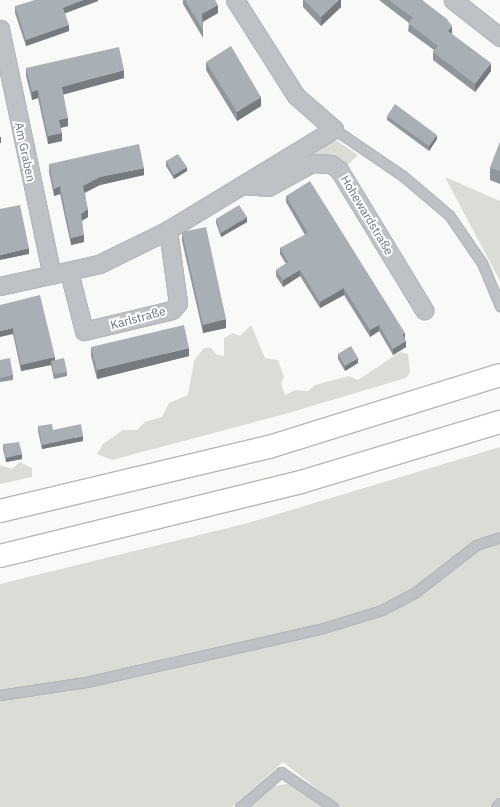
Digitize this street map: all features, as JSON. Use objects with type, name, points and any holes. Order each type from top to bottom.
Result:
[{"type":"highway","points":[[0,511],[269,447],[500,375]]},
{"type":"highway","points":[[0,556],[301,482],[500,422]]},
{"type":"street","points":[[0,286],[99,264],[168,230],[334,129],[296,96],[235,0]]},
{"type":"street","points":[[453,0],[500,37]]},
{"type":"street","name":"Am Graben","points":[[0,29],[52,275]]},
{"type":"street","name":"Hohewardstraße","points":[[242,185],[268,187],[312,163],[331,164],[339,170],[424,310]]},
{"type":"street","name":"Karlstraße","points":[[68,272],[84,331],[172,310],[178,303],[168,230]]},
{"type":"lane","points":[[334,129],[403,176],[449,215],[482,263],[500,306]]},
{"type":"lane","points":[[0,695],[86,682],[320,629],[382,610],[417,591],[476,545],[500,537]]},
{"type":"lane","points":[[240,807],[281,772],[333,807]]},
{"type":"lane","points":[[496,807],[500,803]]},
{"type":"shaded area","points":[[334,139],[358,155],[344,168],[334,157],[323,155],[271,176]]},
{"type":"shaded area","points":[[445,177],[500,201],[500,281],[466,217]]},
{"type":"shaded area","points":[[251,325],[265,358],[278,360],[284,377],[281,383],[285,395],[296,390],[308,391],[315,385],[349,376],[358,380],[400,352],[408,354],[410,372],[406,378],[285,414],[112,460],[97,454],[103,444],[123,430],[137,430],[145,422],[162,417],[169,403],[188,395],[194,361],[203,349],[210,347],[217,355],[224,356],[224,338],[233,333],[240,336]]},
{"type":"shaded area","points":[[500,447],[500,796],[489,807],[340,807],[283,762],[232,807],[0,807],[0,584],[248,523]]},
{"type":"shaded area","points":[[20,462],[32,468],[32,477],[0,484],[0,465],[12,469]]},
{"type":"shaded area","points":[[286,784],[295,785],[329,807],[246,807],[270,787]]},
{"type":"building","points":[[35,0],[83,0],[63,8],[69,25],[26,40],[15,6]]},
{"type":"building","points":[[185,0],[215,0],[218,5],[202,14],[203,30]]},
{"type":"building","points":[[304,0],[339,0],[321,17]]},
{"type":"building","points":[[389,0],[422,0],[447,19],[452,26],[448,31],[491,63],[475,84],[433,52],[438,46],[408,23],[413,18]]},
{"type":"building","points":[[231,46],[261,97],[237,112],[206,62]]},
{"type":"building","points":[[119,47],[124,70],[62,87],[68,118],[59,120],[62,133],[48,136],[38,90],[32,92],[26,68]]},
{"type":"building","points":[[395,104],[437,135],[429,146],[387,116]]},
{"type":"building","points":[[500,142],[500,171],[490,168]]},
{"type":"building","points":[[139,144],[144,168],[100,177],[83,186],[88,209],[81,214],[84,235],[71,238],[60,186],[54,189],[49,164]]},
{"type":"building","points":[[178,154],[187,167],[174,175],[166,161]]},
{"type":"building","points":[[310,181],[405,333],[402,334],[406,341],[393,349],[379,325],[370,330],[344,288],[320,302],[300,270],[283,280],[276,270],[288,262],[280,248],[308,233],[286,196]]},
{"type":"building","points":[[20,205],[29,248],[0,255],[0,209]]},
{"type":"building","points":[[239,205],[247,217],[221,233],[216,219]]},
{"type":"building","points":[[206,227],[226,319],[203,325],[182,232]]},
{"type":"building","points":[[40,295],[55,357],[21,365],[13,328],[0,331],[0,305]]},
{"type":"building","points":[[184,325],[189,348],[97,370],[91,347]]},
{"type":"building","points":[[351,346],[358,358],[345,366],[338,354]]},
{"type":"building","points":[[10,358],[13,375],[0,378],[0,360]]},
{"type":"building","points":[[64,358],[67,372],[54,374],[51,361]]},
{"type":"building","points":[[52,424],[53,430],[81,424],[83,436],[42,445],[38,426]]},
{"type":"building","points":[[19,442],[22,454],[6,458],[3,444]]}]
